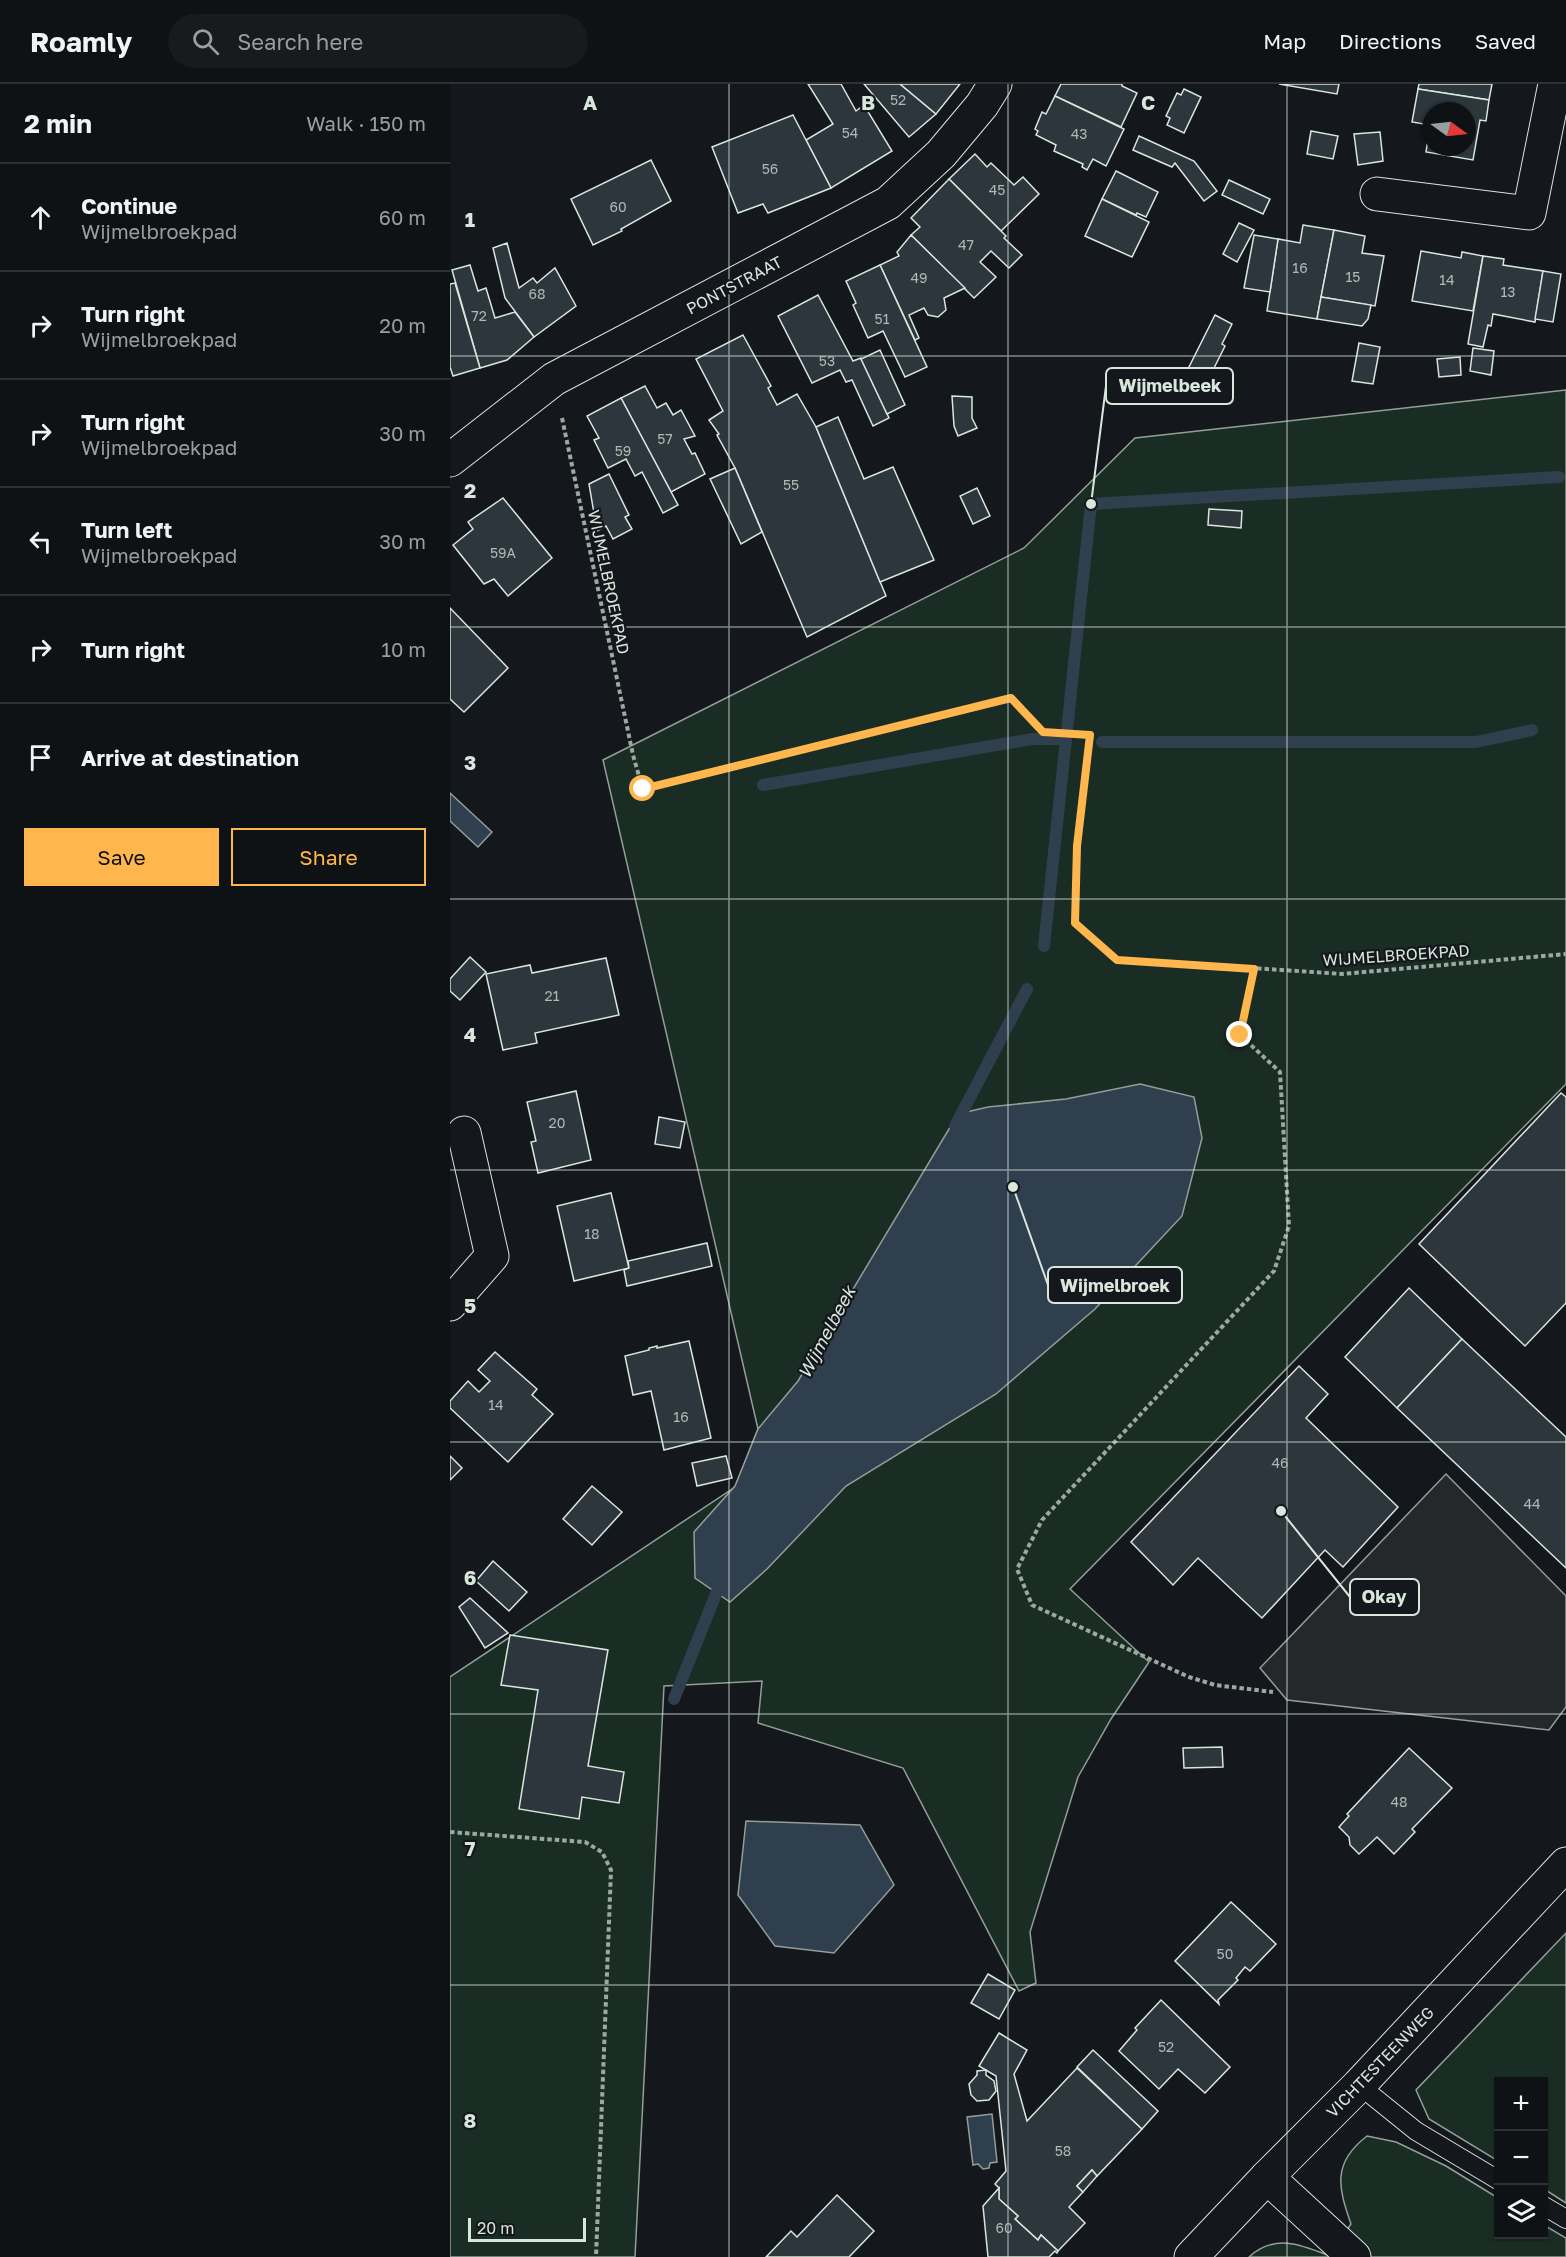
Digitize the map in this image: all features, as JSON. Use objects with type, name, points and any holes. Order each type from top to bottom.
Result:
[{"type":"street","name":"PONTSTRAAT","points":[[450,460],[554,379],[888,203],[941,154],[982,105],[995,84]]},
{"type":"street","points":[[1377,194],[1529,213],[1555,84]]},
{"type":"street","points":[[450,1304],[492,1256],[464,1133]]},
{"type":"street","name":"VICHTESTEENWEG","points":[[1191,2257],[1267,2176],[1359,2085],[1566,1864]]},
{"type":"street","points":[[1267,2176],[1354,2257]]},
{"type":"lane","points":[[1359,2085],[1416,2131],[1494,2178]]},
{"type":"lane","points":[[1548,2208],[1566,2219]]},
{"type":"path","name":"WIJMELBROEKPAD","points":[[554,379],[630,743],[643,789],[1011,698],[1043,732],[1090,735],[1077,846],[1075,923],[1117,960],[1342,974],[1566,954]]},
{"type":"path","points":[[643,789],[684,779]]},
{"type":"path","points":[[1254,969],[1240,1035],[1280,1072],[1283,1107],[1289,1226],[1274,1271],[1042,1520],[1017,1569],[1032,1605],[1189,1677],[1215,1684],[1272,1692]]},
{"type":"path","points":[[450,1832],[585,1842],[602,1852],[611,1870],[596,2257]]},
{"type":"green space","points":[[1566,390],[1566,1084],[1070,1589],[1149,1662],[1111,1719],[1078,1777],[1030,1932],[1036,1983],[1019,1991],[903,1768],[758,1723],[762,1681],[664,1686],[635,2257],[450,2257],[450,1677],[735,1487],[758,1429],[603,760],[1024,548],[1135,438]]},
{"type":"green space","points":[[1566,1933],[1566,2203],[1548,2192],[1548,2077],[1494,2077],[1494,2159],[1429,2119],[1416,2090]]},
{"type":"green space","points":[[1367,2136],[1396,2142],[1446,2166],[1494,2196],[1494,2239],[1548,2239],[1548,2227],[1566,2238],[1566,2257],[1249,2257],[1269,2245],[1279,2243],[1299,2245],[1330,2256],[1351,2224],[1343,2198],[1341,2176],[1348,2156]]},
{"type":"shaded area","points":[[1446,1474],[1566,1596],[1566,1707],[1549,1730],[1287,1700],[1260,1668]]},
{"type":"water","points":[[450,793],[492,832],[478,847],[450,821]]},
{"type":"water","points":[[1140,1084],[1194,1097],[1202,1138],[1182,1216],[1095,1309],[996,1394],[846,1486],[767,1569],[730,1602],[695,1578],[694,1532],[735,1486],[758,1429],[798,1381],[958,1114],[988,1107],[1066,1099]]},
{"type":"water","points":[[746,1821],[860,1825],[894,1885],[834,1953],[775,1946],[738,1895]]},
{"type":"water","points":[[992,2114],[997,2162],[990,2163],[989,2168],[983,2169],[978,2164],[973,2165],[967,2117]]},
{"type":"building","points":[[808,84],[841,84],[856,111],[864,105],[892,151],[831,188],[806,140],[833,124]]},
{"type":"building","points":[[864,84],[900,84],[936,114],[909,137]]},
{"type":"building","points":[[900,84],[960,84],[936,114]]},
{"type":"building","points":[[1061,84],[1122,84],[1137,93],[1121,127],[1055,96]]},
{"type":"building","points":[[1279,84],[1339,84],[1337,94]]},
{"type":"building","points":[[1419,84],[1492,84],[1489,100],[1418,89]]},
{"type":"building","points":[[1184,89],[1201,97],[1184,133],[1167,125],[1170,118],[1166,116],[1177,93],[1181,95]]},
{"type":"building","points":[[1418,89],[1489,100],[1486,121],[1480,120],[1476,143],[1476,102],[1422,102],[1422,124],[1412,122]]},
{"type":"building","points":[[1055,96],[1124,129],[1106,166],[1093,159],[1087,170],[1082,167],[1083,164],[1054,151],[1056,145],[1036,135],[1038,131],[1035,129],[1042,112],[1046,114]]},
{"type":"building","points":[[793,115],[831,188],[768,213],[763,204],[738,213],[712,147]]},
{"type":"building","points":[[1311,131],[1338,136],[1333,159],[1307,154]]},
{"type":"building","points":[[1380,132],[1383,161],[1358,165],[1354,134]]},
{"type":"building","points":[[1139,136],[1194,161],[1217,191],[1204,201],[1175,163],[1172,167],[1133,150]]},
{"type":"building","points":[[975,154],[987,167],[991,163],[1014,185],[1023,177],[1039,194],[1001,231],[949,179]]},
{"type":"building","points":[[1450,156],[1474,156],[1473,160]]},
{"type":"building","points":[[651,160],[671,201],[621,229],[622,231],[593,245],[571,199]]},
{"type":"building","points":[[1116,171],[1158,192],[1146,217],[1137,213],[1136,215],[1102,199]]},
{"type":"building","points":[[949,179],[1022,255],[1009,268],[991,251],[980,262],[996,277],[974,298],[911,235],[920,227],[911,218]]},
{"type":"building","points":[[1229,180],[1270,199],[1263,214],[1222,195]]},
{"type":"building","points":[[1102,199],[1149,222],[1132,257],[1085,236]]},
{"type":"building","points":[[1239,223],[1254,230],[1237,262],[1223,254]]},
{"type":"building","points":[[1303,225],[1334,230],[1317,319],[1267,311],[1278,239],[1300,243]]},
{"type":"building","points":[[1334,230],[1365,236],[1362,253],[1384,256],[1375,306],[1321,297]]},
{"type":"building","points":[[911,235],[965,288],[944,298],[946,310],[938,317],[928,315],[924,308],[909,315],[919,338],[915,340],[880,265],[899,256],[897,252]]},
{"type":"building","points":[[1254,235],[1278,239],[1270,292],[1244,288]]},
{"type":"building","points":[[507,243],[519,288],[533,278],[537,283],[555,268],[576,306],[534,337],[505,298],[493,248]]},
{"type":"building","points":[[1421,251],[1461,258],[1462,252],[1483,256],[1473,311],[1412,301]]},
{"type":"building","points":[[1483,256],[1504,259],[1503,265],[1543,271],[1535,322],[1493,314],[1483,347],[1468,344]]},
{"type":"building","points":[[470,265],[478,291],[486,288],[495,318],[515,312],[534,337],[507,360],[480,368],[452,270]]},
{"type":"building","points":[[880,265],[927,367],[905,377],[883,331],[868,338],[853,305],[856,303],[846,281]]},
{"type":"building","points":[[1543,271],[1561,274],[1553,322],[1535,319]]},
{"type":"building","points":[[455,283],[480,368],[453,376],[450,367],[450,284]]},
{"type":"building","points":[[818,295],[853,361],[861,358],[889,418],[873,426],[852,380],[846,382],[840,370],[812,383],[778,316]]},
{"type":"building","points":[[1321,297],[1371,305],[1368,319],[1362,326],[1317,319]]},
{"type":"building","points":[[1215,315],[1232,324],[1222,344],[1225,346],[1198,400],[1178,389]]},
{"type":"building","points":[[743,335],[771,386],[768,388],[777,405],[797,394],[816,427],[886,596],[807,637],[735,468],[717,435],[719,434],[709,420],[723,411],[696,359]]},
{"type":"building","points":[[1359,343],[1380,347],[1373,384],[1352,381]]},
{"type":"building","points":[[1473,348],[1494,351],[1491,375],[1470,371]]},
{"type":"building","points":[[880,350],[905,405],[887,414],[861,359]]},
{"type":"building","points":[[1460,357],[1461,375],[1439,377],[1437,359]]},
{"type":"building","points":[[645,386],[657,408],[666,403],[673,415],[681,410],[695,436],[684,439],[692,454],[695,453],[705,474],[671,492],[621,398]]},
{"type":"building","points":[[952,396],[972,397],[972,418],[977,428],[958,436],[954,426]]},
{"type":"building","points":[[621,398],[678,505],[663,513],[642,472],[635,476],[626,459],[608,468],[594,440],[599,438],[587,416]]},
{"type":"building","points":[[838,417],[864,479],[893,467],[934,560],[880,582],[816,427]]},
{"type":"building","points":[[735,468],[762,532],[741,544],[710,479]]},
{"type":"building","points":[[609,474],[629,515],[625,517],[632,529],[613,539],[606,526],[597,531],[589,484]]},
{"type":"building","points":[[977,488],[990,516],[973,524],[960,496]]},
{"type":"building","points":[[503,498],[552,558],[508,596],[494,579],[484,584],[453,545],[473,529],[468,522]]},
{"type":"building","points":[[1209,509],[1242,511],[1241,528],[1208,525]]},
{"type":"building","points":[[450,608],[508,668],[464,712],[450,699]]},
{"type":"building","points":[[470,957],[486,972],[460,1000],[450,991],[450,979]]},
{"type":"building","points":[[606,958],[619,1015],[535,1033],[537,1043],[503,1050],[486,974],[530,965],[532,973]]},
{"type":"building","points":[[576,1091],[591,1160],[538,1173],[531,1142],[536,1141],[527,1102]]},
{"type":"building","points":[[1561,1093],[1566,1097],[1566,1303],[1525,1346],[1419,1244]]},
{"type":"building","points":[[659,1117],[685,1122],[680,1148],[655,1144]]},
{"type":"building","points":[[611,1193],[629,1268],[574,1281],[557,1206]]},
{"type":"building","points":[[707,1243],[712,1266],[627,1286],[624,1270],[629,1268],[628,1261]]},
{"type":"building","points":[[1409,1288],[1462,1339],[1397,1408],[1345,1357]]},
{"type":"building","points":[[1462,1339],[1566,1437],[1566,1568],[1397,1408]]},
{"type":"building","points":[[689,1341],[711,1438],[664,1450],[651,1391],[633,1395],[625,1356],[657,1346],[657,1348]]},
{"type":"building","points":[[495,1352],[537,1389],[532,1395],[553,1414],[508,1462],[450,1408],[450,1401],[468,1381],[479,1392],[490,1381],[478,1370]]},
{"type":"building","points":[[1299,1366],[1328,1394],[1306,1418],[1398,1507],[1343,1567],[1325,1550],[1262,1618],[1198,1558],[1173,1585],[1131,1542]]},
{"type":"building","points":[[450,1456],[462,1468],[450,1480]]},
{"type":"building","points":[[726,1456],[732,1478],[697,1486],[692,1463]]},
{"type":"building","points":[[592,1486],[622,1512],[592,1545],[563,1519]]},
{"type":"building","points":[[493,1561],[527,1592],[509,1611],[476,1581]]},
{"type":"building","points":[[470,1598],[508,1633],[485,1648],[459,1607]]},
{"type":"building","points":[[510,1635],[608,1650],[588,1766],[624,1772],[619,1803],[582,1797],[579,1819],[519,1809],[538,1690],[501,1685]]},
{"type":"building","points":[[1222,1747],[1223,1767],[1184,1768],[1183,1748]]},
{"type":"building","points":[[1409,1748],[1452,1788],[1412,1829],[1415,1832],[1394,1854],[1377,1837],[1359,1854],[1350,1845],[1349,1837],[1339,1827],[1349,1816],[1347,1814]]},
{"type":"building","points":[[1231,1902],[1276,1944],[1250,1971],[1245,1967],[1236,1978],[1238,1980],[1218,2000],[1219,2004],[1175,1961]]},
{"type":"building","points":[[988,1974],[1015,1990],[999,2019],[971,2003]]},
{"type":"building","points":[[1161,2000],[1230,2067],[1205,2093],[1178,2069],[1159,2089],[1119,2051],[1137,2030],[1135,2028]]},
{"type":"building","points":[[999,2033],[1027,2050],[1014,2074],[1027,2121],[1077,2068],[1142,2129],[1097,2176],[1092,2170],[1077,2186],[1083,2192],[1069,2207],[1085,2223],[1058,2251],[1041,2235],[1038,2240],[1015,2219],[1018,2216],[999,2199],[999,2188],[995,2184],[1006,2171],[996,2076],[979,2066]]},
{"type":"building","points":[[1093,2050],[1158,2111],[1142,2129],[1077,2067]]},
{"type":"building","points":[[986,2070],[986,2075],[994,2081],[996,2091],[989,2100],[977,2101],[971,2095],[969,2084],[977,2075],[977,2071]]},
{"type":"building","points":[[1092,2170],[1097,2176],[1083,2192],[1077,2186]]},
{"type":"building","points":[[999,2188],[999,2199],[1018,2216],[1015,2219],[1038,2240],[1041,2235],[1058,2251],[1057,2253],[1055,2251],[1049,2257],[988,2257],[983,2206]]},
{"type":"building","points":[[837,2195],[874,2231],[849,2257],[766,2257],[791,2231],[797,2237]]},
{"type":"waterway","name":"Wijmelbeek","points":[[1044,946],[1091,504],[1559,477]]},
{"type":"waterway","points":[[1102,742],[1476,742],[1532,730]]},
{"type":"waterway","points":[[763,785],[1032,739],[1057,739]]},
{"type":"waterway","name":"Wijmelbeek","points":[[955,1126],[1027,989]]},
{"type":"waterway","name":"Wijmelbeek","points":[[674,1699],[722,1579]]},
{"type":"place","name":"Wijmelbeek","points":[[1091,504]]},
{"type":"place","name":"Wijmelbroek","points":[[1013,1187]]},
{"type":"place","name":"Okay","points":[[1281,1511]]},
{"type":"route","points":[[643,789],[1011,698],[1043,732],[1090,735],[1077,846],[1075,923],[1117,960],[1254,969],[1240,1035]]}]
